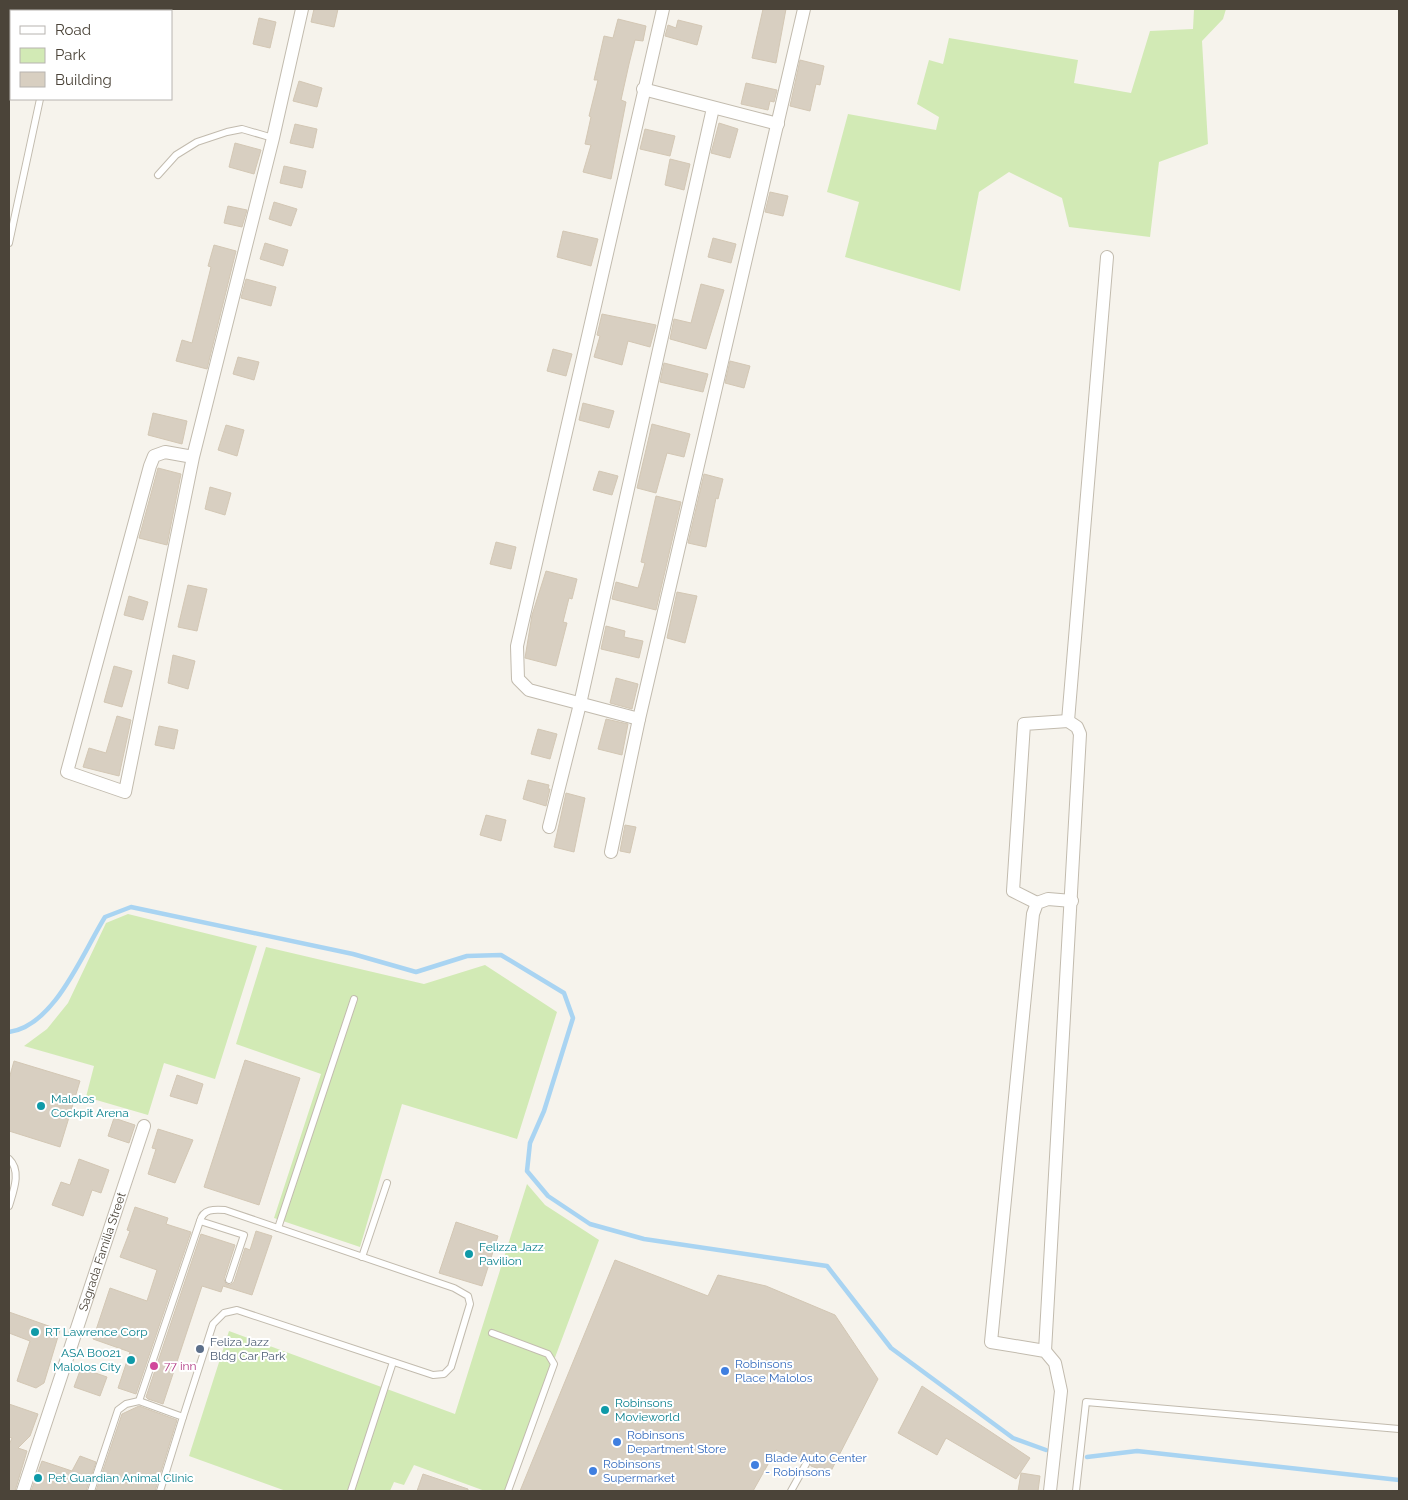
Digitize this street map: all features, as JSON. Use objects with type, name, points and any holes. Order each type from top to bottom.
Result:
[{"type":"street","points":[[193,457],[165,452],[154,456],[152,461],[67,772],[125,792],[193,457],[273,138],[302,9]]},
{"type":"street","points":[[639,719],[529,690],[518,679],[517,646],[643,89],[663,9]]},
{"type":"street","points":[[611,852],[639,719],[804,9]]},
{"type":"street","points":[[643,89],[778,124]]},
{"type":"street","points":[[549,827],[580,704],[713,108]]},
{"type":"street","points":[[1068,721],[1107,257]]},
{"type":"street","points":[[1045,1351],[1072,901],[1080,734],[1077,727],[1068,721],[1024,724],[1013,891],[1037,903],[1048,899],[1072,901]]},
{"type":"street","points":[[1037,903],[1033,914],[991,1342],[1045,1351],[1055,1363],[1060,1379],[1057,1436],[1050,1491]]},
{"type":"street","name":"Sagrada Familia Street","points":[[23,1491],[144,1126]]},
{"type":"lane","points":[[9,243],[40,100]]},
{"type":"lane","points":[[158,175],[176,155],[197,142],[227,132],[242,129],[273,138]]},
{"type":"lane","points":[[278,1228],[354,999]]},
{"type":"lane","points":[[9,1159],[13,1163],[16,1179],[9,1206]]},
{"type":"lane","points":[[362,1257],[387,1182]]},
{"type":"lane","points":[[139,1401],[200,1221],[205,1212],[213,1209],[225,1210],[454,1288],[468,1296],[470,1304],[452,1368],[444,1374],[433,1376],[237,1310],[224,1313],[213,1324],[160,1491]]},
{"type":"lane","points":[[200,1221],[244,1235],[229,1280]]},
{"type":"lane","points":[[492,1333],[548,1354],[554,1364],[508,1491]]},
{"type":"lane","points":[[352,1491],[393,1362]]},
{"type":"lane","points":[[91,1491],[118,1410],[126,1404],[139,1401],[183,1417]]},
{"type":"lane","points":[[1076,1491],[1086,1402],[1399,1429]]},
{"type":"lane","points":[[791,1491],[806,1464]]},
{"type":"green space","points":[[1194,9],[1226,9],[1223,19],[1202,41],[1208,144],[1159,162],[1150,237],[1069,227],[1062,198],[1009,172],[979,192],[960,291],[845,257],[859,202],[827,192],[848,114],[936,130],[939,117],[917,104],[929,60],[943,64],[949,38],[1078,60],[1074,83],[1131,93],[1150,31],[1193,29]]},
{"type":"green space","points":[[128,914],[257,946],[215,1079],[164,1063],[148,1115],[86,1097],[94,1066],[24,1046],[47,1029],[68,1003],[106,923]]},
{"type":"green space","points":[[266,947],[424,984],[485,965],[557,1012],[517,1139],[402,1104],[360,1247],[274,1218],[321,1074],[236,1044]]},
{"type":"green space","points":[[527,1184],[545,1205],[599,1240],[505,1491],[485,1491],[414,1465],[404,1485],[394,1482],[390,1491],[286,1491],[189,1456],[229,1331],[455,1414]]},
{"type":"building","points":[[314,9],[338,9],[334,27],[311,22]]},
{"type":"building","points":[[763,9],[786,9],[776,63],[752,58]]},
{"type":"building","points":[[259,18],[276,22],[270,48],[253,44]]},
{"type":"building","points":[[618,19],[646,26],[643,41],[635,40],[629,64],[621,100],[626,102],[611,179],[583,172],[591,145],[585,144],[591,117],[589,116],[598,80],[594,80],[604,36],[613,38]]},
{"type":"building","points":[[678,20],[702,26],[697,45],[665,36],[668,25],[676,28]]},
{"type":"building","points":[[800,60],[824,66],[820,85],[816,84],[810,111],[790,106]]},
{"type":"building","points":[[299,81],[322,88],[317,107],[293,101]]},
{"type":"building","points":[[746,83],[777,90],[774,102],[770,101],[768,110],[741,104]]},
{"type":"building","points":[[719,123],[738,129],[730,158],[711,153]]},
{"type":"building","points":[[295,124],[317,129],[313,148],[290,143]]},
{"type":"building","points":[[645,129],[675,136],[670,156],[640,149]]},
{"type":"building","points":[[235,143],[261,150],[254,174],[229,167]]},
{"type":"building","points":[[670,159],[690,164],[684,190],[665,185]]},
{"type":"building","points":[[284,166],[306,171],[302,188],[280,183]]},
{"type":"building","points":[[770,192],[788,196],[783,216],[765,212]]},
{"type":"building","points":[[274,202],[297,209],[291,226],[269,219]]},
{"type":"building","points":[[228,206],[247,210],[242,227],[224,223]]},
{"type":"building","points":[[563,231],[598,239],[591,266],[557,257]]},
{"type":"building","points":[[713,238],[736,244],[731,263],[708,257]]},
{"type":"building","points":[[265,243],[288,250],[283,266],[260,259]]},
{"type":"building","points":[[214,245],[236,251],[207,369],[176,361],[182,340],[192,343],[211,267],[208,266]]},
{"type":"building","points":[[246,279],[276,287],[271,306],[241,298]]},
{"type":"building","points":[[701,284],[724,290],[706,349],[670,339],[674,319],[691,323]]},
{"type":"building","points":[[602,314],[656,325],[650,347],[628,341],[622,365],[594,357],[600,336],[597,335]]},
{"type":"building","points":[[553,349],[572,354],[566,376],[547,371]]},
{"type":"building","points":[[238,357],[259,362],[254,380],[233,374]]},
{"type":"building","points":[[730,361],[750,366],[744,388],[725,383]]},
{"type":"building","points":[[664,363],[708,374],[703,392],[660,382]]},
{"type":"building","points":[[583,403],[614,411],[609,428],[579,420]]},
{"type":"building","points":[[153,413],[187,421],[182,444],[148,435]]},
{"type":"building","points":[[652,424],[690,434],[684,457],[667,453],[656,493],[637,488]]},
{"type":"building","points":[[226,425],[244,430],[237,456],[218,450]]},
{"type":"building","points":[[158,468],[181,474],[167,545],[139,538]]},
{"type":"building","points":[[599,471],[618,476],[612,495],[593,490]]},
{"type":"building","points":[[704,474],[723,479],[718,499],[716,498],[706,547],[688,543]]},
{"type":"building","points":[[210,487],[231,493],[225,515],[205,509]]},
{"type":"building","points":[[656,496],[681,502],[656,610],[612,599],[616,582],[638,588],[645,563],[641,562]]},
{"type":"building","points":[[496,542],[516,547],[511,569],[490,564]]},
{"type":"building","points":[[546,571],[577,579],[572,599],[569,598],[563,622],[567,623],[556,666],[525,658],[532,615]]},
{"type":"building","points":[[188,585],[207,589],[197,631],[178,627]]},
{"type":"building","points":[[677,592],[697,596],[685,643],[667,638]]},
{"type":"building","points":[[129,596],[148,602],[143,620],[124,615]]},
{"type":"building","points":[[606,626],[625,631],[624,637],[643,641],[639,658],[601,649]]},
{"type":"building","points":[[173,655],[195,661],[188,689],[168,683]]},
{"type":"building","points":[[114,666],[132,671],[122,707],[104,702]]},
{"type":"building","points":[[616,678],[638,684],[632,709],[610,703]]},
{"type":"building","points":[[117,716],[131,720],[119,776],[83,767],[89,748],[106,753]]},
{"type":"building","points":[[606,719],[628,724],[622,755],[598,749]]},
{"type":"building","points":[[159,726],[178,730],[174,749],[155,745]]},
{"type":"building","points":[[538,729],[557,734],[550,759],[531,754]]},
{"type":"building","points":[[528,780],[549,785],[548,789],[550,789],[546,806],[523,799]]},
{"type":"building","points":[[566,793],[585,798],[574,852],[554,847]]},
{"type":"building","points":[[486,815],[506,820],[501,841],[480,835]]},
{"type":"building","points":[[625,825],[636,827],[630,853],[620,851]]},
{"type":"building","points":[[245,1060],[300,1078],[259,1205],[204,1187]]},
{"type":"building","name":"Malolos Cockpit Arena","points":[[14,1061],[80,1081],[60,1147],[9,1131],[9,1079]]},
{"type":"building","points":[[177,1075],[203,1084],[197,1104],[170,1096]]},
{"type":"building","points":[[114,1118],[135,1125],[129,1143],[108,1136]]},
{"type":"building","points":[[158,1129],[193,1140],[175,1183],[148,1174],[156,1149],[152,1148]]},
{"type":"building","points":[[79,1159],[109,1170],[101,1193],[92,1190],[83,1216],[52,1205],[61,1182],[70,1185]]},
{"type":"building","points":[[135,1207],[168,1218],[166,1224],[191,1232],[136,1394],[118,1388],[130,1352],[93,1339],[110,1288],[147,1301],[157,1270],[120,1257],[130,1231],[127,1230]]},
{"type":"building","name":"Felizza Jazz Pavilion","points":[[456,1222],[498,1236],[482,1286],[439,1273]]},
{"type":"building","points":[[256,1231],[272,1236],[252,1295],[223,1286],[221,1292],[202,1286],[163,1404],[148,1399],[146,1397],[201,1234],[235,1245],[224,1279],[226,1284],[230,1285],[234,1282],[245,1248],[250,1250]]},
{"type":"building","name":"Robinsons Place Malolos","points":[[615,1260],[708,1296],[718,1275],[766,1286],[835,1315],[878,1379],[830,1473],[811,1466],[808,1459],[802,1462],[776,1450],[753,1491],[520,1491]]},
{"type":"building","points":[[9,1312],[60,1330],[44,1383],[36,1388],[17,1381],[30,1341],[9,1333]]},
{"type":"building","points":[[81,1368],[107,1377],[100,1396],[74,1387]]},
{"type":"building","points":[[922,1386],[1030,1458],[1016,1479],[946,1438],[937,1455],[898,1433]]},
{"type":"building","points":[[9,1404],[38,1414],[30,1436],[18,1448],[27,1451],[15,1491],[9,1491],[9,1445],[12,1438],[9,1437]]},
{"type":"building","points":[[139,1406],[177,1420],[155,1491],[96,1491],[122,1414]]},
{"type":"building","points":[[80,1456],[96,1462],[86,1491],[31,1491],[42,1461],[72,1471]]},
{"type":"building","points":[[1021,1473],[1040,1476],[1038,1491],[1018,1491]]},
{"type":"building","points":[[423,1474],[468,1489],[468,1491],[417,1491]]},
{"type":"waterway","points":[[9,1032],[25,1027],[54,1002],[77,967],[105,917],[131,907],[353,954],[416,972],[467,956],[501,955],[564,993],[573,1018],[544,1111],[530,1143],[527,1171],[548,1196],[590,1224],[644,1239],[827,1266],[891,1348],[1013,1438],[1046,1450]]},
{"type":"waterway","points":[[1087,1457],[1137,1451],[1399,1480]]},
{"type":"place","name":"Malolos Cockpit Arena","points":[[41,1106]]},
{"type":"place","name":"Felizza Jazz Pavilion","points":[[469,1254]]},
{"type":"place","name":"RT Lawrence Corp","points":[[35,1332]]},
{"type":"place","name":"Feliza Jazz Bldg Car Park","points":[[200,1349]]},
{"type":"place","name":"ASA B0021 Malolos City","points":[[131,1360]]},
{"type":"place","name":"77 inn","points":[[154,1366]]},
{"type":"place","name":"Robinsons Place Malolos","points":[[725,1371]]},
{"type":"place","name":"Robinsons Movieworld","points":[[605,1410]]},
{"type":"place","name":"Robinsons Department Store","points":[[617,1442]]},
{"type":"place","name":"Blade Auto Center - Robinsons","points":[[755,1465]]},
{"type":"place","name":"Robinsons Supermarket","points":[[593,1471]]},
{"type":"place","name":"Pet Guardian Animal Clinic","points":[[38,1478]]}]
